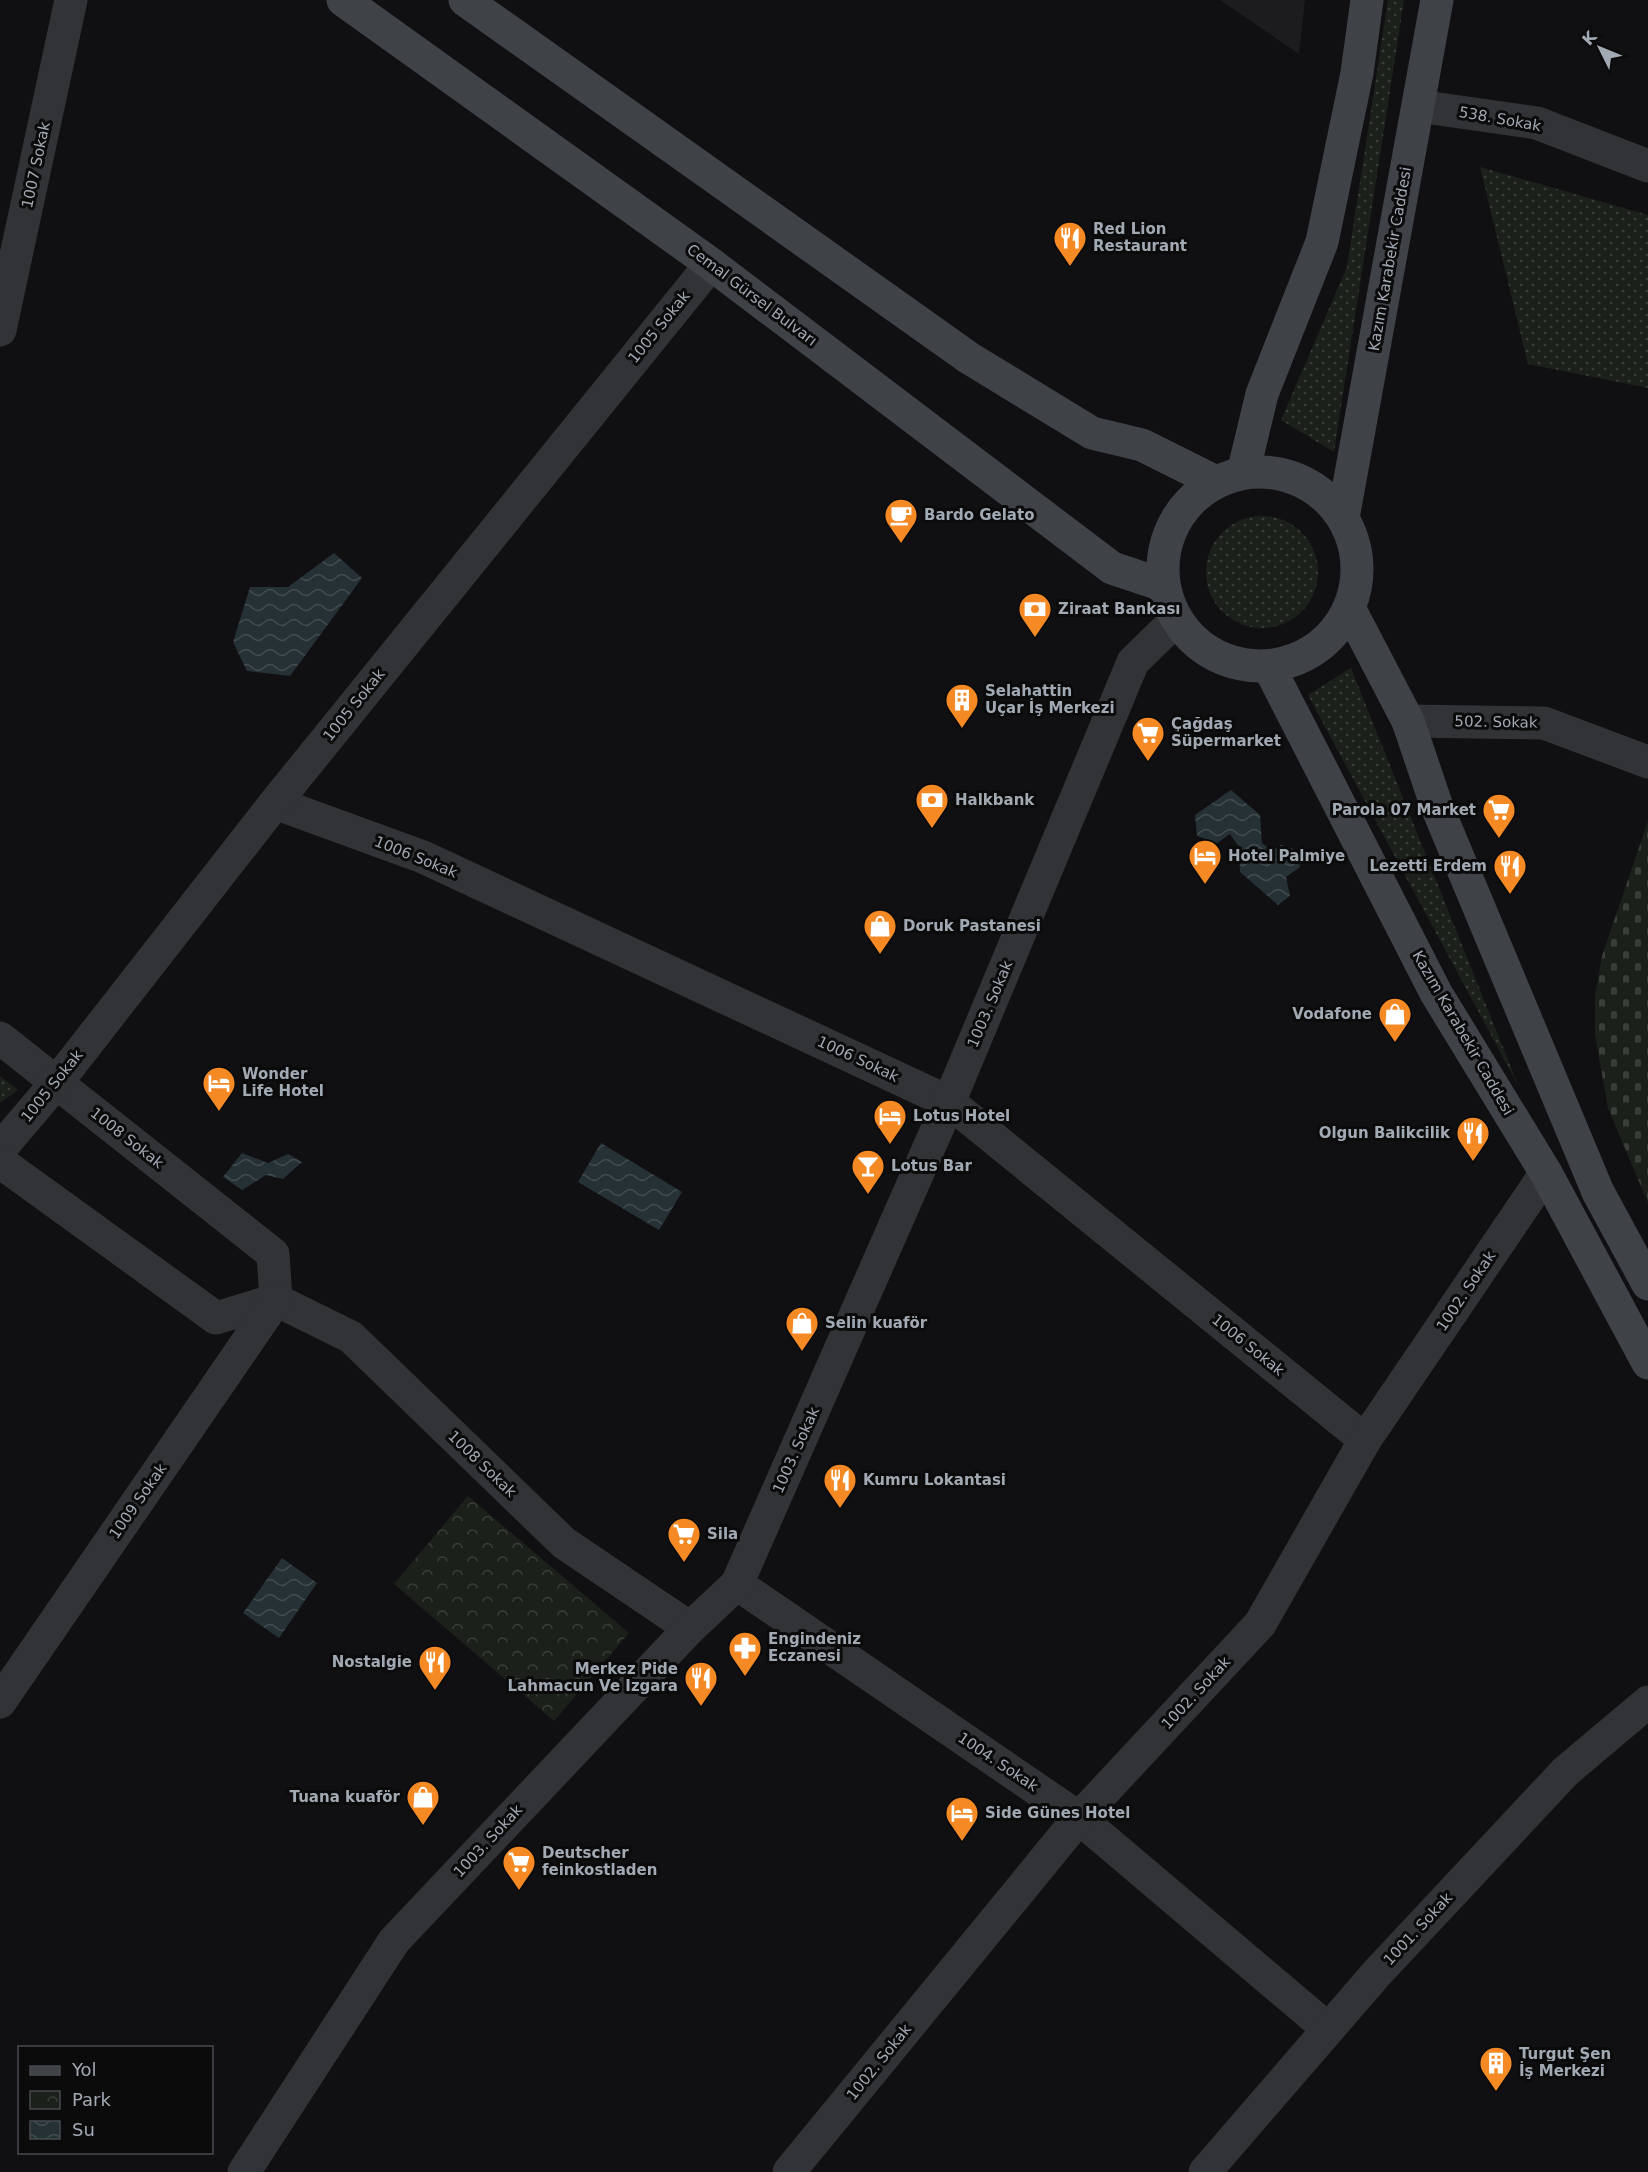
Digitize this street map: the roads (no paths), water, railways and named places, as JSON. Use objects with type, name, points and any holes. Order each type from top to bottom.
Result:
[{"type":"main road","name":"Cemal Gürsel Bulvarı","points":[[342,0],[711,264],[1112,568],[1163,585]]},
{"type":"main road","points":[[465,0],[969,358],[1092,433],[1142,445],[1230,478]]},
{"type":"main road","points":[[1230,478],[1322,242],[1357,74],[1367,0]]},
{"type":"main road","name":"Kazım Karabekir Caddesi","points":[[1343,518],[1437,0]]},
{"type":"main road","points":[[1265,472],[1286,476],[1304,483],[1322,495],[1343,518],[1350,532],[1357,564],[1357,580],[1349,608],[1339,626],[1320,645],[1292,661],[1269,667],[1240,665],[1214,656],[1196,643],[1176,620],[1163,585],[1164,555],[1177,517],[1190,501],[1230,478],[1265,472]]},
{"type":"main road","points":[[1349,608],[1408,721],[1437,807],[1598,1192],[1648,1284]]},
{"type":"main road","name":"Kazım Karabekir Caddesi","points":[[1269,667],[1436,993],[1546,1173],[1648,1363]]},
{"type":"street","name":"1007 Sokak","points":[[0,330],[4,288],[71,0]]},
{"type":"street","name":"538. Sokak","points":[[1418,106],[1537,123],[1648,166]]},
{"type":"street","name":"1005 Sokak","points":[[0,1149],[57,1082],[275,803],[711,264]]},
{"type":"street","name":"1003. Sokak","points":[[244,2172],[394,1941],[690,1628],[737,1584],[949,1102],[1133,662],[1176,620]]},
{"type":"street","name":"502. Sokak","points":[[1408,721],[1544,723],[1648,762]]},
{"type":"street","name":"1006 Sokak","points":[[275,803],[423,857],[949,1102],[1365,1440]]},
{"type":"street","name":"1008 Sokak","points":[[0,1038],[273,1254],[276,1300],[351,1337],[564,1543],[690,1628]]},
{"type":"street","points":[[0,1162],[216,1318],[276,1300]]},
{"type":"street","name":"1002. Sokak","points":[[789,2172],[1079,1818],[1260,1624],[1365,1440],[1546,1173]]},
{"type":"street","name":"1009 Sokak","points":[[0,1702],[276,1300]]},
{"type":"street","name":"1004. Sokak","points":[[737,1584],[1079,1818],[1328,2028]]},
{"type":"street","name":"1001. Sokak","points":[[1205,2172],[1328,2028],[1566,1772],[1648,1702]]},
{"type":"water","points":[[334,553],[362,578],[290,676],[247,671],[233,642],[250,587],[288,587]]},
{"type":"water","points":[[1231,790],[1260,815],[1262,843],[1272,851],[1281,845],[1297,850],[1300,867],[1286,877],[1290,896],[1278,905],[1240,872],[1239,847],[1230,834],[1217,843],[1197,836],[1195,815]]},
{"type":"water","points":[[601,1143],[682,1192],[659,1230],[578,1182]]},
{"type":"water","points":[[242,1153],[268,1163],[288,1154],[302,1162],[283,1179],[266,1175],[242,1190],[223,1177]]},
{"type":"water","points":[[282,1558],[317,1583],[279,1638],[243,1613]]},
{"type":"place","name":"Red Lion Restaurant","points":[[1070,267]]},
{"type":"place","name":"Bardo Gelato","points":[[901,544]]},
{"type":"place","name":"Ziraat Bankası","points":[[1035,638]]},
{"type":"place","name":"Selahattin Uçar İş Merkezi","points":[[962,729]]},
{"type":"place","name":"Çağdaş Süpermarket","points":[[1148,762]]},
{"type":"place","name":"Halkbank","points":[[932,829]]},
{"type":"place","name":"Parola 07 Market","points":[[1499,839]]},
{"type":"place","name":"Hotel Palmiye","points":[[1205,885]]},
{"type":"place","name":"Lezetti Erdem","points":[[1510,895]]},
{"type":"place","name":"Doruk Pastanesi","points":[[880,955]]},
{"type":"place","name":"Vodafone","points":[[1395,1043]]},
{"type":"place","name":"Wonder Life Hotel","points":[[219,1112]]},
{"type":"place","name":"Lotus Hotel","points":[[890,1145]]},
{"type":"place","name":"Olgun Balikcilik","points":[[1473,1162]]},
{"type":"place","name":"Lotus Bar","points":[[868,1195]]},
{"type":"place","name":"Selin kuaför","points":[[802,1352]]},
{"type":"place","name":"Kumru Lokantasi","points":[[840,1509]]},
{"type":"place","name":"Sila","points":[[684,1563]]},
{"type":"place","name":"Engindeniz Eczanesi","points":[[745,1677]]},
{"type":"place","name":"Nostalgie","points":[[435,1691]]},
{"type":"place","name":"Merkez Pide Lahmacun Ve Izgara","points":[[701,1707]]},
{"type":"place","name":"Tuana kuaför","points":[[423,1826]]},
{"type":"place","name":"Side Günes Hotel","points":[[962,1842]]},
{"type":"place","name":"Deutscher feinkostladen","points":[[519,1891]]},
{"type":"place","name":"Turgut Şen İş Merkezi","points":[[1496,2092]]}]
